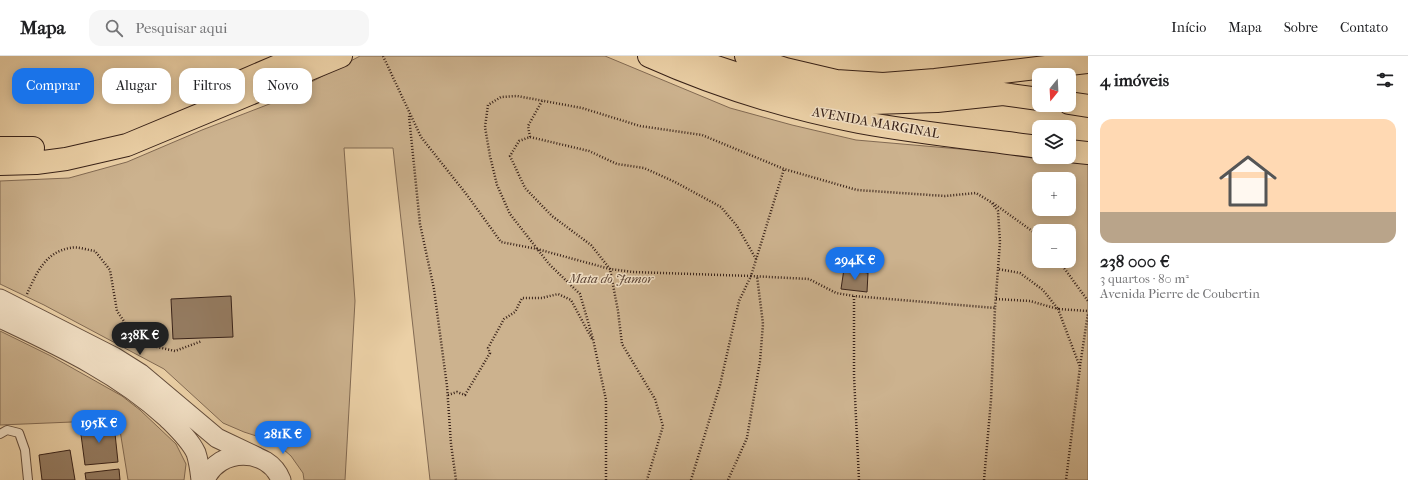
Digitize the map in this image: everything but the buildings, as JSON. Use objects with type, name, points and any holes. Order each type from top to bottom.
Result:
[{"type":"main road","points":[[0,148],[41,148],[70,145],[130,130],[306,63],[341,56]]},
{"type":"main road","name":"AVENIDA MARGINAL","points":[[649,56],[682,71],[742,92],[815,113],[861,122],[1032,146]]},
{"type":"main road","name":"AVENIDA MARGINAL","points":[[683,56],[783,90],[833,100],[872,103],[929,101],[1003,94],[1032,98]]},
{"type":"main road","points":[[746,56],[785,69],[836,81],[883,84],[935,80],[1088,62]]},
{"type":"main road","points":[[0,164],[36,163],[66,159],[127,145],[306,63]]},
{"type":"main road","points":[[1076,104],[1088,106]]},
{"type":"main road","points":[[1076,152],[1088,154]]},
{"type":"street","points":[[0,299],[114,357],[140,374],[217,438],[257,457],[274,468],[281,480]]},
{"type":"street","points":[[0,318],[94,365],[138,394],[163,415],[184,436],[195,452],[199,464],[201,480]]},
{"type":"street","points":[[205,480],[212,469],[227,458],[237,455],[257,457]]},
{"type":"lane","points":[[0,434],[7,430],[19,433],[24,450],[28,480]]},
{"type":"path","points":[[382,56],[421,137],[467,195],[501,242],[537,249],[610,269],[633,272],[809,279],[836,293],[854,296],[995,308]]},
{"type":"path","points":[[606,480],[606,400],[594,343],[580,294],[549,264],[510,214],[497,185],[485,127],[488,105],[501,97],[518,96],[582,108],[640,126],[702,135],[784,169],[857,190],[944,196],[976,193],[1032,231]]},
{"type":"path","points":[[530,136],[528,126],[542,101]]},
{"type":"path","points":[[409,113],[420,224],[434,289],[448,396],[451,444],[456,480]]},
{"type":"path","points":[[646,480],[663,426],[655,399],[622,344],[618,311],[610,269],[590,245],[552,216],[525,188],[510,156],[518,142],[530,136],[590,151],[617,164],[644,168],[676,182],[721,207],[737,226],[756,259]]},
{"type":"path","points":[[691,480],[720,385],[739,301],[751,276],[784,169]]},
{"type":"path","points":[[984,480],[991,400],[1000,222],[998,211],[991,202]]},
{"type":"path","points":[[20,309],[43,264],[53,254],[71,247],[95,251],[110,270],[117,311],[134,336],[144,344],[175,351],[202,341]]},
{"type":"path","points":[[1064,268],[1088,301]]},
{"type":"path","points":[[998,269],[1020,273],[1043,290],[1058,309],[1080,367]]},
{"type":"path","points":[[728,480],[748,438],[760,361],[763,324],[757,276]]},
{"type":"path","points":[[448,396],[457,392],[465,395],[490,353],[488,348],[504,319],[515,312],[522,298],[542,298],[558,294],[571,300],[594,343]]},
{"type":"path","points":[[854,296],[854,376],[859,480]]},
{"type":"path","points":[[996,299],[1030,301],[1058,309],[1088,312],[1066,480]]},
{"type":"green space","name":"Mata do Jamor","points":[[360,56],[605,56],[730,108],[792,125],[856,140],[1032,156],[1032,164],[1076,164],[1076,161],[1088,162],[1088,480],[430,480],[393,148],[344,148],[355,301],[345,480],[304,480],[303,473],[291,456],[275,442],[244,432],[223,423],[164,369],[44,305],[0,284],[0,181],[69,178],[127,162],[202,130],[269,104],[312,104],[312,82]]},
{"type":"green space","points":[[0,331],[51,356],[122,396],[140,410],[176,444],[186,464],[184,480],[128,480],[118,418],[72,422],[0,425]]}]
